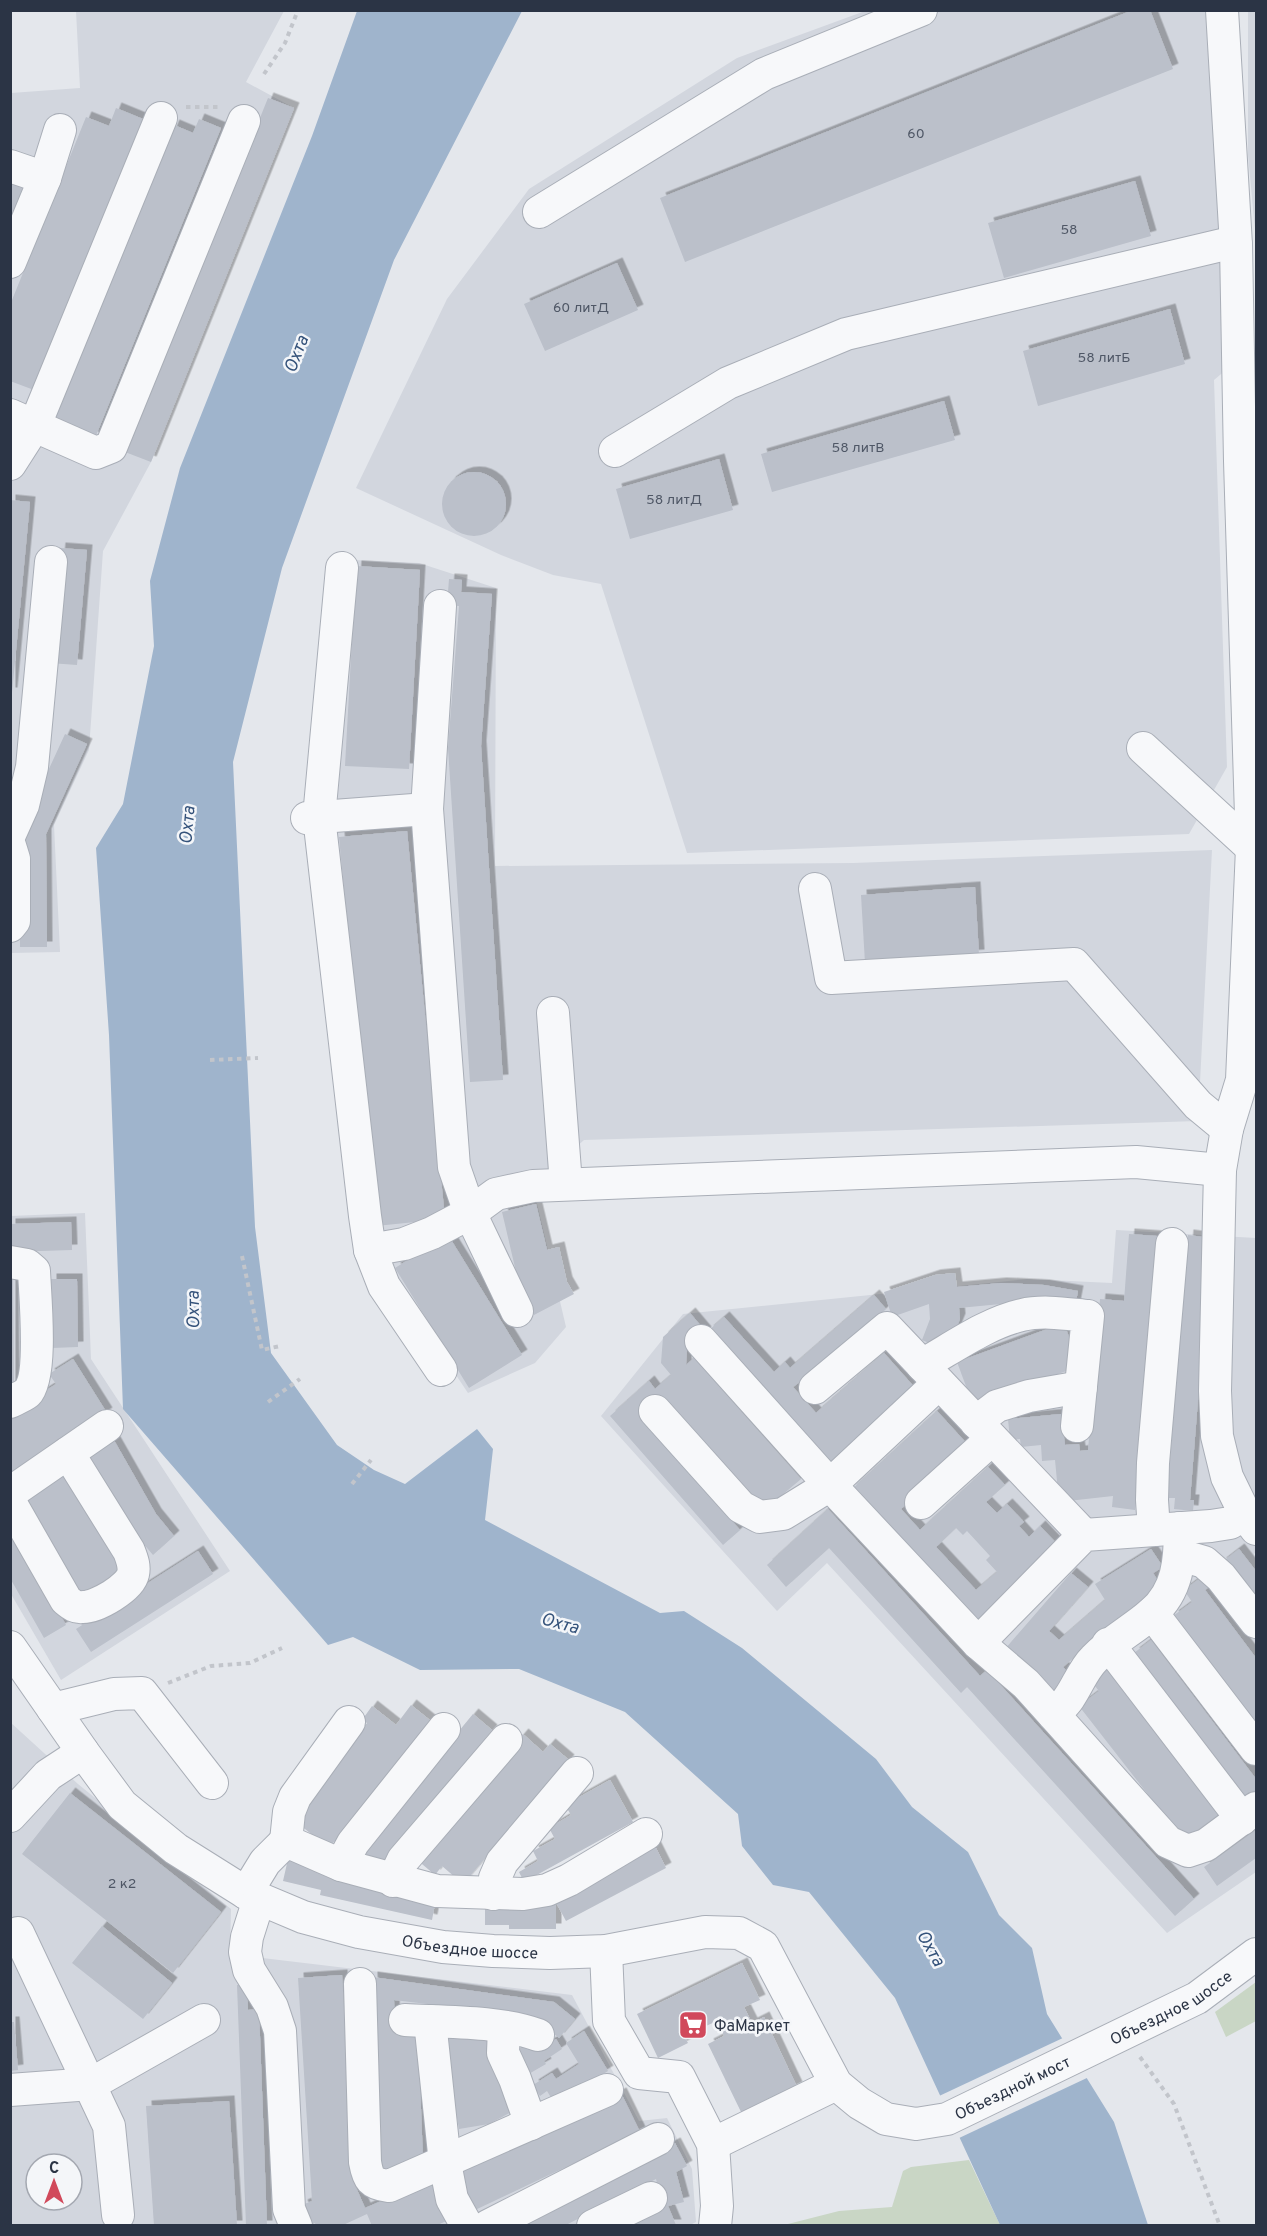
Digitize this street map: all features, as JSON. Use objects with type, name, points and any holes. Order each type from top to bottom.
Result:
[{"type":"street","points":[[539,212],[764,74],[921,10]]},
{"type":"street","points":[[815,1388],[887,1328],[1084,1535],[1171,1538],[1230,1523],[1251,1522],[1227,1477],[1216,1436],[1215,1391],[1220,1170],[1227,1129],[1242,1080],[1252,848],[1239,461],[1236,245],[1222,10]]},
{"type":"street","points":[[10,464],[23,420],[160,118]]},
{"type":"street","points":[[23,420],[96,453],[111,447],[243,121]]},
{"type":"street","points":[[10,262],[45,178],[60,129]]},
{"type":"street","points":[[10,166],[45,178]]},
{"type":"street","points":[[615,451],[728,382],[846,334],[1226,244],[1236,245]]},
{"type":"street","points":[[10,834],[23,805],[32,767],[51,562]]},
{"type":"street","points":[[342,568],[313,818],[370,1250],[384,1286],[441,1370]]},
{"type":"street","points":[[440,606],[427,809],[454,1167],[470,1213],[518,1311]]},
{"type":"street","points":[[1143,748],[1252,848]]},
{"type":"street","points":[[313,818],[427,809]]},
{"type":"street","points":[[10,846],[14,859],[14,921],[10,926]]},
{"type":"street","points":[[815,889],[831,978],[1074,964],[1198,1106],[1227,1129]]},
{"type":"street","points":[[553,1013],[566,1184]]},
{"type":"street","points":[[370,1250],[404,1244],[432,1233],[470,1213],[496,1194],[533,1186],[1136,1162],[1220,1170]]},
{"type":"street","points":[[1054,1715],[1069,1699],[1087,1666],[1108,1644],[1152,1613],[1168,1596],[1176,1577],[1171,1538],[1152,1500],[1153,1463],[1172,1244]]},
{"type":"street","points":[[10,1262],[27,1265],[34,1271],[37,1359],[35,1378],[28,1392],[10,1402]]},
{"type":"street","points":[[655,1411],[741,1508],[760,1516],[783,1514],[830,1485],[931,1374],[993,1325],[1024,1314],[1056,1313],[1088,1316],[1077,1426]]},
{"type":"street","points":[[701,1341],[830,1485],[978,1643],[1026,1684],[1168,1842],[1188,1851],[1206,1845],[1249,1814],[1108,1644]]},
{"type":"street","points":[[921,1503],[984,1430],[997,1406],[1029,1396],[1081,1387]]},
{"type":"street","points":[[10,1493],[107,1426]]},
{"type":"street","points":[[10,1502],[66,1600],[75,1607],[86,1608],[98,1604],[127,1586],[133,1577],[134,1564],[129,1551],[68,1453]]},
{"type":"street","points":[[978,1643],[1084,1535]]},
{"type":"street","points":[[1171,1538],[1221,1577],[1257,1622]]},
{"type":"street","points":[[1152,1613],[1257,1749]]},
{"type":"street","name":"Объездное шоссе","points":[[10,1647],[122,1805],[176,1849],[253,1896],[303,1917],[359,1932],[443,1947],[550,1953],[606,1951],[705,1932],[739,1933],[763,1946],[836,2084],[859,2103],[886,2119],[916,2124],[947,2119]]},
{"type":"street","points":[[53,1709],[114,1694],[142,1693],[212,1783]]},
{"type":"street","points":[[296,2226],[289,2209],[280,2031],[272,2007],[249,1970],[245,1952],[253,1896],[265,1862],[285,1841],[289,1812],[295,1797],[349,1722]]},
{"type":"street","points":[[341,1866],[353,1843],[444,1730]]},
{"type":"street","points":[[393,1881],[403,1860],[506,1740]]},
{"type":"street","points":[[10,1816],[48,1775],[83,1752]]},
{"type":"street","points":[[494,1894],[495,1878],[502,1862],[577,1773]]},
{"type":"street","points":[[285,1841],[341,1866],[437,1891],[523,1894],[547,1890],[569,1880],[646,1834]]},
{"type":"street","points":[[18,1933],[110,2126],[118,2215]]},
{"type":"street","points":[[606,1951],[609,2020],[639,2073],[680,2077],[713,2144],[717,2206],[715,2226]]},
{"type":"street","name":"Объездное шоссе","points":[[1079,2056],[1197,1998],[1257,1954]]},
{"type":"street","points":[[360,1984],[364,2162],[368,2176],[378,2185],[389,2186],[445,2163],[607,2090]]},
{"type":"street","points":[[10,2090],[91,2084],[204,2020]]},
{"type":"street","points":[[468,2226],[452,2199],[417,2021],[504,2026],[538,2035]]},
{"type":"street","points":[[504,2026],[502,2053],[515,2079],[531,2124]]},
{"type":"street","name":"Объездной мост","points":[[947,2119],[1079,2056]]},
{"type":"street","points":[[713,2144],[836,2084]]},
{"type":"street","points":[[488,2226],[658,2139]]},
{"type":"street","points":[[593,2226],[651,2198]]},
{"type":"path","points":[[264,74],[285,43],[298,10]]},
{"type":"path","points":[[160,118],[183,107],[231,107],[243,121]]},
{"type":"path","points":[[210,1060],[258,1058]]},
{"type":"path","points":[[242,1256],[262,1350],[280,1346]]},
{"type":"path","points":[[268,1402],[300,1379]]},
{"type":"path","points":[[352,1484],[371,1460]]},
{"type":"path","points":[[142,1693],[212,1666],[250,1662],[282,1648]]},
{"type":"path","points":[[1124,2034],[1174,2104],[1220,2226]]},
{"type":"shaded area","points":[[76,11],[284,11],[246,82],[294,108],[151,462],[103,551],[89,750],[54,825],[60,952],[11,953],[11,93],[80,88]]},
{"type":"shaded area","points":[[865,11],[1209,11],[1227,369],[1214,380],[1227,767],[1189,834],[687,853],[601,584],[553,575],[501,555],[356,488],[447,299],[529,189],[737,58]]},
{"type":"shaded area","points":[[1248,11],[1256,11],[1256,241],[1248,155]]},
{"type":"shaded area","points":[[354,560],[419,563],[496,588],[495,866],[853,863],[1212,850],[1198,1121],[584,1140],[533,1186],[566,1327],[535,1363],[468,1393],[390,1276],[375,1228],[335,837]]},
{"type":"shaded area","points":[[85,1213],[91,1359],[230,1571],[61,1680],[11,1594],[10,1216]]},
{"type":"shaded area","points":[[1116,1230],[1256,1238],[1256,1552],[1254,1554],[1256,1558],[1256,1872],[1167,1933],[827,1563],[777,1611],[601,1416],[683,1314],[1027,1279],[1112,1283]]},
{"type":"shaded area","points":[[10,1722],[78,1784],[231,1909],[230,1954],[572,1995],[639,2121],[667,2118],[692,2169],[696,2222],[688,2226],[11,2225]]},
{"type":"green space","points":[[1256,1982],[1256,2021],[1226,2037],[1215,2012]]},
{"type":"green space","points":[[969,2160],[1000,2225],[784,2225],[839,2211],[892,2207],[903,2171],[911,2167]]},
{"type":"water","name":"Охта","points":[[357,11],[522,11],[394,260],[282,568],[233,762],[255,1227],[271,1353],[337,1445],[374,1470],[405,1484],[477,1429],[493,1449],[485,1520],[660,1613],[684,1611],[742,1648],[876,1759],[912,1807],[968,1852],[999,1915],[1032,1948],[1047,2014],[1114,2122],[1148,2225],[1000,2225],[895,1998],[809,1892],[773,1885],[742,1846],[738,1814],[625,1712],[519,1669],[420,1670],[353,1637],[328,1645],[123,1409],[109,1035],[96,848],[123,804],[154,646],[150,581],[180,468],[312,136]]},
{"type":"pier","points":[[1065,2037],[1089,2077],[957,2139],[937,2097]]},
{"type":"building","points":[[1133,10],[1150,10],[1173,69],[685,262],[660,198]]},
{"type":"building","points":[[268,98],[294,108],[151,462],[125,452]]},
{"type":"building","points":[[116,108],[143,119],[34,390],[10,381],[10,305],[86,117],[109,126]]},
{"type":"building","points":[[199,119],[221,128],[95,438],[53,421],[174,125],[193,133]]},
{"type":"building","points":[[10,175],[31,184],[10,232]]},
{"type":"building","points":[[1135,181],[1151,236],[1004,278],[988,223]]},
{"type":"building","points":[[617,263],[638,310],[545,351],[524,304]]},
{"type":"building","points":[[1170,309],[1185,364],[1038,406],[1023,351]]},
{"type":"building","points":[[944,401],[955,440],[772,492],[761,454]]},
{"type":"building","points":[[719,459],[733,510],[630,539],[616,489]]},
{"type":"building","points":[[474,472],[492,478],[500,486],[506,504],[500,522],[492,530],[474,536],[456,530],[448,522],[442,504],[448,486],[456,478]]},
{"type":"building","points":[[10,500],[30,502],[12,693],[10,693]]},
{"type":"building","points":[[60,548],[87,550],[77,665],[50,663]]},
{"type":"building","points":[[356,566],[420,570],[409,769],[345,766]]},
{"type":"building","points":[[449,579],[462,580],[461,592],[492,594],[481,746],[503,1080],[470,1082],[448,748],[459,606],[447,605]]},
{"type":"building","points":[[65,734],[87,744],[46,834],[47,947],[20,947],[19,834]]},
{"type":"building","points":[[407,831],[445,1219],[376,1226],[339,837]]},
{"type":"building","points":[[975,887],[979,955],[865,963],[861,895]]},
{"type":"building","points":[[536,1204],[547,1250],[559,1247],[567,1282],[574,1294],[534,1315],[521,1293],[502,1212]]},
{"type":"building","points":[[71,1222],[72,1250],[10,1252],[10,1224]]},
{"type":"building","points":[[1129,1234],[1157,1236],[1135,1510],[1112,1507],[1113,1496],[1059,1502],[1055,1460],[1042,1461],[1041,1445],[1021,1447],[1020,1439],[1010,1440],[1008,1419],[1061,1414],[1065,1445],[1079,1444],[1080,1451],[1088,1450],[1100,1299],[1124,1301]]},
{"type":"building","points":[[448,1235],[522,1355],[469,1388],[395,1268]]},
{"type":"building","points":[[1188,1235],[1211,1238],[1190,1500],[1194,1500],[1193,1511],[1174,1509],[1175,1498],[1167,1498]]},
{"type":"building","points":[[10,1273],[13,1273],[14,1387],[10,1387]]},
{"type":"building","points":[[955,1273],[957,1287],[1001,1283],[1044,1285],[1078,1291],[1074,1312],[1040,1306],[1001,1304],[959,1308],[960,1319],[951,1341],[936,1346],[922,1340],[930,1319],[929,1304],[892,1317],[884,1292],[935,1275]]},
{"type":"building","points":[[51,1279],[77,1279],[78,1347],[52,1348]]},
{"type":"building","points":[[874,1295],[886,1309],[805,1385],[801,1381],[793,1387],[816,1413],[884,1353],[916,1389],[829,1466],[708,1331],[724,1317],[774,1372],[785,1362],[790,1368]]},
{"type":"building","points":[[690,1313],[706,1332],[687,1349],[686,1365],[694,1358],[801,1479],[763,1511],[664,1399],[642,1419],[740,1530],[723,1545],[610,1416],[649,1381],[655,1389],[671,1375],[661,1363],[663,1337]]},
{"type":"building","points":[[1064,1323],[1070,1340],[1069,1370],[973,1405],[957,1362]]},
{"type":"building","points":[[73,1359],[107,1413],[10,1474],[10,1413],[56,1384],[49,1374]]},
{"type":"building","points":[[937,1411],[969,1446],[901,1509],[920,1530],[988,1467],[1005,1485],[986,1502],[997,1513],[1007,1504],[1024,1522],[1019,1526],[1029,1537],[1040,1526],[1059,1546],[975,1624],[851,1490]],"holes":[[[956,1528],[963,1535],[967,1531],[990,1556],[986,1560],[997,1572],[976,1590],[936,1547]]]},
{"type":"building","points":[[111,1435],[156,1514],[174,1536],[153,1555],[119,1515],[83,1451]]},
{"type":"building","points":[[67,1474],[124,1575],[80,1599],[23,1498]]},
{"type":"building","points":[[828,1509],[980,1676],[987,1670],[1194,1899],[1175,1916],[967,1687],[961,1693],[829,1548],[786,1587],[767,1565]]},
{"type":"building","points":[[10,1526],[66,1625],[44,1638],[10,1578]]},
{"type":"building","points":[[1151,1549],[1163,1567],[1153,1573],[1163,1589],[1127,1612],[1063,1667],[1073,1678],[1053,1696],[1005,1649],[1071,1573],[1088,1587],[1049,1631],[1059,1640],[1105,1600],[1095,1584]]},
{"type":"building","points":[[1239,1549],[1256,1571],[1256,1608],[1221,1563]]},
{"type":"building","points":[[198,1551],[213,1574],[91,1652],[76,1629]]},
{"type":"building","points":[[1203,1576],[1210,1586],[1205,1590],[1256,1658],[1256,1727],[1173,1616],[1192,1602],[1184,1590]]},
{"type":"building","points":[[1151,1640],[1256,1779],[1256,1790],[1246,1799],[1134,1653]]},
{"type":"building","points":[[1108,1669],[1221,1814],[1185,1842],[1079,1706],[1099,1691],[1091,1681]]},
{"type":"building","points":[[411,1705],[431,1721],[329,1848],[291,1818],[367,1723],[362,1720],[372,1706],[396,1725]]},
{"type":"building","points":[[473,1714],[492,1730],[380,1865],[361,1850]]},
{"type":"building","points":[[523,1734],[543,1752],[550,1744],[569,1760],[463,1884],[442,1866],[435,1875],[416,1859]]},
{"type":"building","points":[[610,1780],[633,1822],[524,1882],[519,1872],[538,1861],[533,1851],[555,1839],[549,1828],[571,1815],[565,1805]]},
{"type":"building","points":[[70,1793],[221,1912],[173,1973],[22,1854]]},
{"type":"building","points":[[1256,1830],[1256,1858],[1217,1886],[1204,1867]]},
{"type":"building","points":[[654,1844],[666,1868],[566,1921],[553,1897]]},
{"type":"building","points":[[288,1859],[436,1898],[432,1920],[320,1895],[321,1890],[283,1881]]},
{"type":"building","points":[[485,1901],[510,1905],[556,1904],[556,1929],[509,1929],[509,1925],[485,1925]]},
{"type":"building","points":[[102,1926],[172,1983],[143,2019],[72,1963]]},
{"type":"building","points":[[742,1963],[760,2000],[744,2007],[752,2023],[764,2017],[797,2087],[742,2114],[708,2044],[724,2036],[717,2021],[684,2036],[688,2043],[658,2058],[637,2014]]},
{"type":"building","points":[[342,1975],[355,2185],[365,2208],[433,2179],[451,2219],[435,2226],[372,2226],[367,2214],[341,2226],[316,2226],[315,2223],[311,2225],[302,2205],[312,2201],[298,1978]]},
{"type":"building","points":[[372,1977],[554,2002],[575,2019],[559,2038],[534,2017],[394,2000],[395,2030],[418,2029],[423,2161],[379,2170]]},
{"type":"building","points":[[247,1984],[248,2010],[259,2009],[267,2226],[246,2226],[237,1985]]},
{"type":"building","points":[[10,2022],[14,2022],[18,2070],[10,2071]]},
{"type":"building","points":[[487,2030],[494,2072],[515,2110],[489,2124],[459,2129],[443,2038]]},
{"type":"building","points":[[584,2031],[608,2071],[555,2104],[547,2091],[540,2096],[533,2085],[552,2073],[556,2079],[579,2064],[566,2043]]},
{"type":"building","points":[[556,2039],[562,2049],[544,2061],[546,2064],[527,2075],[512,2059],[525,2042],[537,2051]]},
{"type":"building","points":[[621,2093],[640,2132],[475,2210],[456,2170]]},
{"type":"building","points":[[229,2101],[237,2226],[154,2226],[146,2106]]},
{"type":"building","points":[[675,2143],[687,2166],[676,2172],[684,2202],[668,2206],[676,2225],[620,2225],[663,2207],[656,2179],[564,2226],[514,2226]]},
{"type":"place","name":"ФаМаркет","points":[[693,2025]]}]
